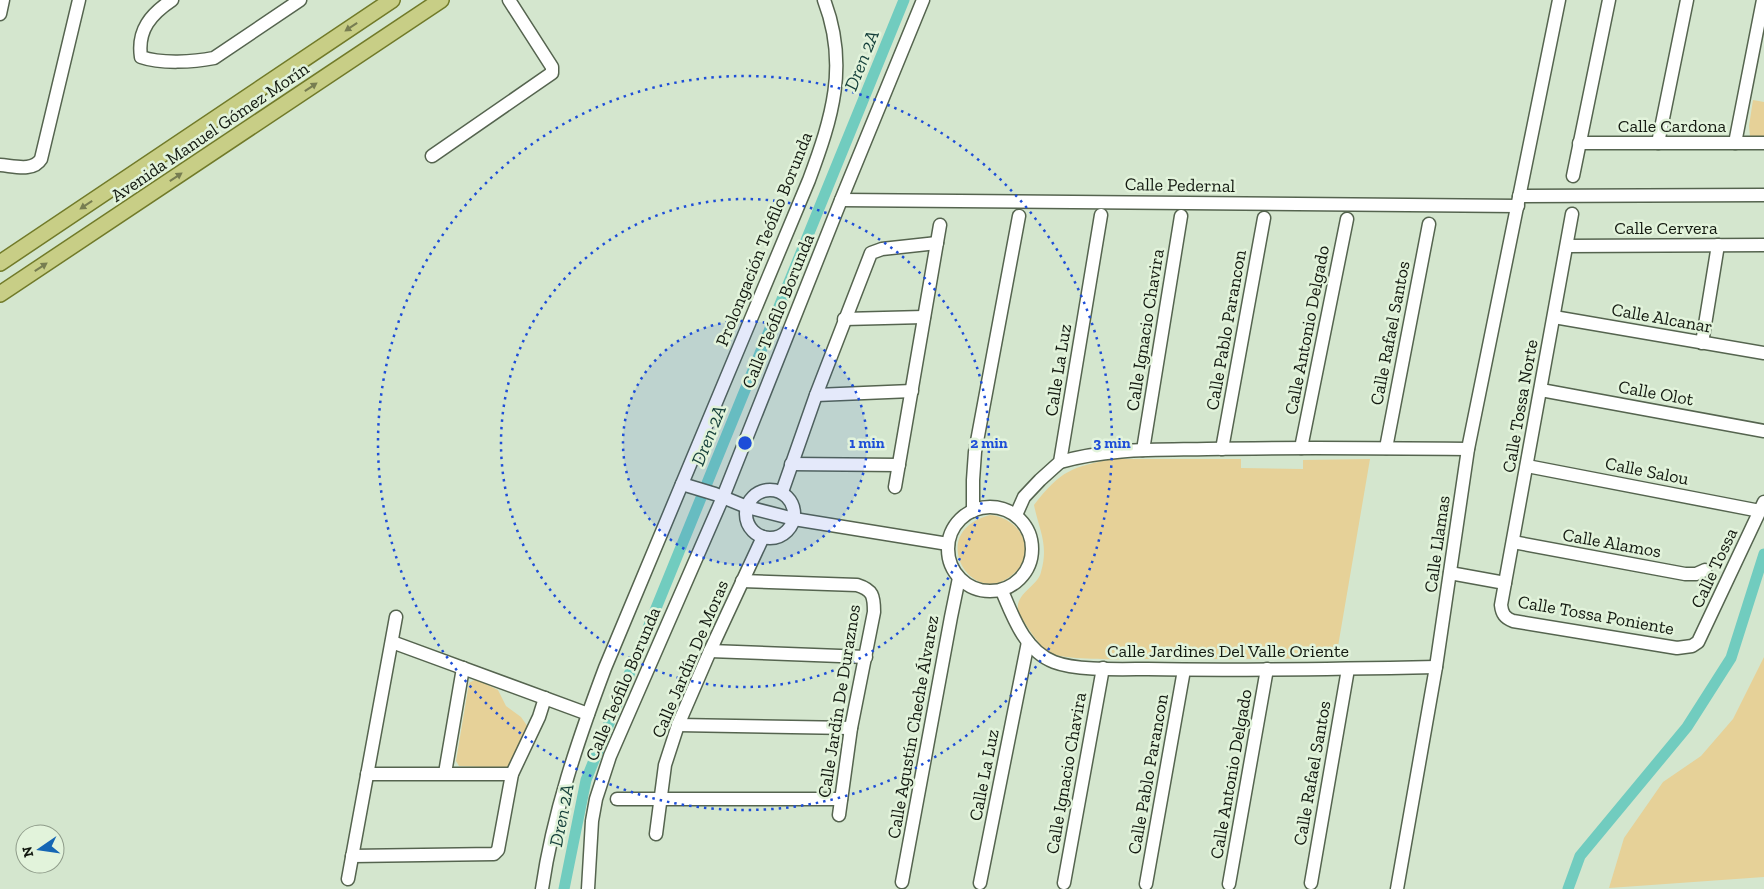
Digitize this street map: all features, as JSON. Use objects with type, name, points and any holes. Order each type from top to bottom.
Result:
[{"type":"main road","name":"Avenida Manuel Gómez Morín","points":[[0,263],[392,0]]},
{"type":"main road","name":"Avenida Manuel Gómez Morín","points":[[0,294],[441,0]]},
{"type":"street","points":[[0,14],[3,0]]},
{"type":"street","points":[[0,165],[31,167],[38,164],[41,158],[79,0]]},
{"type":"street","points":[[172,0],[158,9],[148,20],[141,41],[141,57],[161,61],[214,58],[300,0]]},
{"type":"street","points":[[432,156],[552,73],[552,67],[509,0]]},
{"type":"street","name":"Prolongación Teófilo Borunda","points":[[686,485],[828,128],[836,88],[836,53],[834,36],[824,0]]},
{"type":"street","name":"Calle Teófilo Borunda","points":[[588,889],[592,821],[596,799],[610,756],[923,0]]},
{"type":"street","name":"Calle Llamas","points":[[1397,889],[1436,667],[1468,449],[1559,0]]},
{"type":"street","points":[[1573,176],[1608,0]]},
{"type":"street","points":[[1658,143],[1687,0]]},
{"type":"street","points":[[1735,143],[1763,0]]},
{"type":"street","name":"Calle Cardona","points":[[1579,143],[1764,143]]},
{"type":"street","name":"Calle Pedernal","points":[[841,200],[1519,201],[1764,195]]},
{"type":"street","name":"Calle Tossa Norte","points":[[1501,605],[1572,214]]},
{"type":"street","name":"Calle La Luz","points":[[1060,462],[1101,215]]},
{"type":"street","points":[[973,511],[975,452],[1019,216]]},
{"type":"street","name":"Calle Ignacio Chavira","points":[[1143,450],[1181,216]]},
{"type":"street","name":"Calle Pablo Parancon","points":[[1222,448],[1264,218]]},
{"type":"street","name":"Calle Antonio Delgado","points":[[1301,448],[1347,219]]},
{"type":"street","name":"Calle Rafael Santos","points":[[1386,448],[1429,224]]},
{"type":"street","points":[[895,487],[940,225]]},
{"type":"street","points":[[782,492],[816,395],[868,258],[875,251],[937,243]]},
{"type":"street","points":[[1702,342],[1718,245]]},
{"type":"street","name":"Calle Cervera","points":[[1567,246],[1764,245]]},
{"type":"street","points":[[844,320],[924,317]]},
{"type":"street","name":"Calle Alcanar","points":[[1554,317],[1764,353]]},
{"type":"street","name":"Calle Olot","points":[[1541,390],[1764,431]]},
{"type":"street","points":[[816,395],[912,391]]},
{"type":"street","points":[[1016,515],[1024,497],[1040,480],[1060,462],[1079,456],[1143,450],[1222,448],[1468,449]]},
{"type":"street","points":[[791,464],[899,465]]},
{"type":"street","name":"Calle Salou","points":[[1527,466],[1762,507]]},
{"type":"street","points":[[686,485],[719,495],[747,507],[794,519],[948,544]]},
{"type":"street","name":"Calle Teófilo Borunda","points":[[542,889],[546,862],[568,772],[588,714],[605,668],[686,485]]},
{"type":"street","points":[[774,489],[782,492],[789,497],[793,505],[794,519],[785,534],[770,538],[763,537],[750,528],[747,521],[747,507],[751,498],[758,492],[774,489]]},
{"type":"street","points":[[984,507],[995,507],[1016,515],[1025,525],[1031,537],[1033,550],[1031,564],[1024,576],[1014,585],[1002,590],[989,592],[968,586],[959,578],[950,562],[948,544],[956,524],[964,516],[984,507]]},
{"type":"street","name":"Calle Tossa","points":[[1692,646],[1698,642],[1762,507]]},
{"type":"street","name":"Calle Jardín De Moras","points":[[656,834],[665,765],[678,725],[763,537]]},
{"type":"street","name":"Calle Alamos","points":[[1513,542],[1685,574],[1696,574],[1705,570]]},
{"type":"street","name":"Calle Tossa Poniente","points":[[1450,573],[1505,583]]},
{"type":"street","name":"Calle Agustín Cheche Álvarez","points":[[902,882],[950,617],[959,578]]},
{"type":"street","name":"Calle Jardín De Duraznos","points":[[742,581],[857,585],[866,588],[872,593],[874,612],[851,728],[839,815]]},
{"type":"street","points":[[1002,590],[1028,642]]},
{"type":"street","name":"Calle Tossa Poniente","points":[[1501,605],[1502,613],[1513,621],[1677,648],[1692,646]]},
{"type":"street","points":[[348,880],[396,616]]},
{"type":"street","points":[[392,642],[588,714]]},
{"type":"street","name":"Calle La Luz","points":[[980,883],[1028,642]]},
{"type":"street","name":"Calle Jardines Del Valle Oriente","points":[[1028,642],[1042,656],[1053,662],[1065,665],[1103,668],[1267,670],[1436,667]]},
{"type":"street","points":[[710,651],[866,657]]},
{"type":"street","points":[[445,773],[463,668]]},
{"type":"street","name":"Calle Ignacio Chavira","points":[[1064,883],[1103,668]]},
{"type":"street","name":"Calle Rafael Santos","points":[[1311,883],[1348,669]]},
{"type":"street","name":"Calle Pablo Parancon","points":[[1146,884],[1184,670]]},
{"type":"street","name":"Calle Antonio Delgado","points":[[1229,884],[1267,670]]},
{"type":"street","points":[[352,856],[494,854],[498,850],[512,774],[539,717],[545,698]]},
{"type":"street","points":[[678,725],[851,728]]},
{"type":"street","points":[[367,774],[512,774]]},
{"type":"street","points":[[617,799],[841,799]]},
{"type":"shaded area","points":[[1753,100],[1764,102],[1764,138],[1750,136],[1749,126]]},
{"type":"shaded area","points":[[1113,459],[1241,459],[1241,468],[1303,469],[1303,460],[1370,459],[1336,658],[1095,659],[1066,657],[1048,652],[1026,625],[1018,609],[1020,598],[1039,577],[1043,562],[1044,545],[1034,505],[1052,484],[1068,472]]},
{"type":"shaded area","points":[[990,515],[1013,524],[1023,537],[1025,544],[1025,553],[1019,569],[1008,578],[994,584],[980,582],[969,574],[961,563],[958,550],[960,536],[971,524]]},
{"type":"shaded area","points":[[1764,657],[1764,877],[1609,888],[1624,838],[1663,782],[1701,756],[1733,719]]},
{"type":"shaded area","points":[[476,679],[498,690],[506,706],[521,717],[528,727],[511,765],[504,768],[459,766],[456,761],[469,683]]},
{"type":"waterway","name":"Dren 2A","points":[[564,889],[586,780],[904,0]]},
{"type":"waterway","points":[[1568,889],[1580,856],[1687,727],[1731,658],[1764,554]]}]
